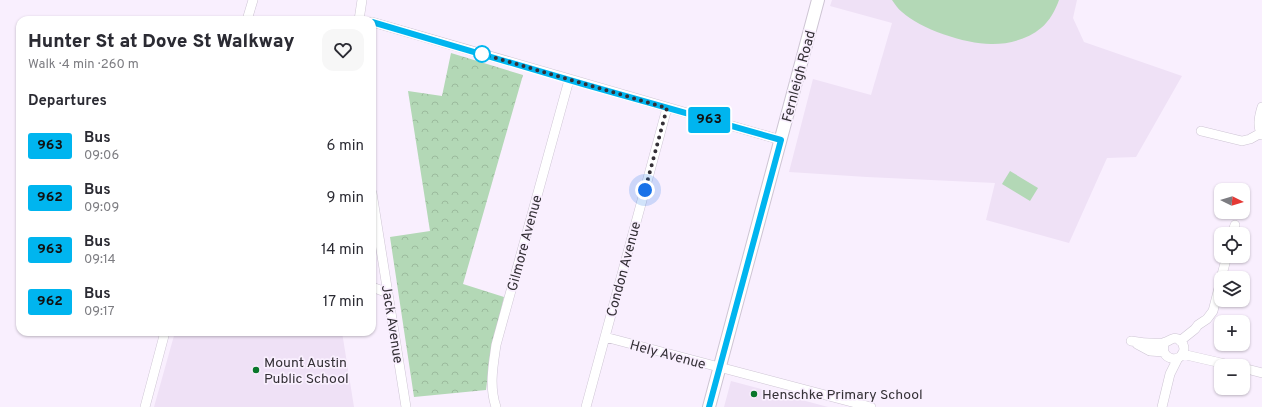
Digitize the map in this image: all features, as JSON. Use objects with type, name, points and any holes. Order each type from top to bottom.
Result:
[{"type":"street","points":[[248,16],[253,0]]},
{"type":"street","points":[[361,16],[362,0]]},
{"type":"street","name":"Fernleigh Road","points":[[709,407],[818,0]]},
{"type":"street","points":[[376,23],[781,140]]},
{"type":"street","name":"Gilmore Avenue","points":[[496,407],[491,388],[492,368],[496,345],[569,80]]},
{"type":"street","points":[[1201,131],[1242,141],[1250,139],[1261,134],[1259,122],[1262,107]]},
{"type":"street","name":"Condon Avenue","points":[[586,407],[667,108]]},
{"type":"street","name":"Jack Avenue","points":[[376,218],[406,407]]},
{"type":"street","points":[[376,288],[388,293]]},
{"type":"street","points":[[1214,307],[1213,311],[1206,319],[1198,325],[1193,325],[1180,347],[1175,359],[1166,354],[1150,351],[1131,341],[1151,344],[1165,342],[1168,340],[1180,347],[1204,358],[1214,361]]},
{"type":"street","points":[[145,407],[164,336]]},
{"type":"street","name":"Hely Avenue","points":[[605,336],[870,407]]},
{"type":"street","points":[[1165,342],[1163,348],[1166,354],[1170,374]]},
{"type":"street","points":[[1162,407],[1170,374],[1180,347]]},
{"type":"street","points":[[1250,370],[1262,373]]},
{"type":"shaded area","points":[[832,0],[1077,0],[1073,18],[1084,42],[1182,76],[1136,157],[1107,158],[1069,243],[986,220],[995,183],[789,172],[813,79],[871,95],[892,23],[830,6]]},
{"type":"shaded area","name":"Mount Austin Public School","points":[[174,336],[343,336],[354,407],[154,407]]},
{"type":"shaded area","name":"Henschke Primary School","points":[[731,381],[828,407],[724,407]]},
{"type":"green space","points":[[892,0],[1059,0],[1049,19],[1036,32],[1018,40],[1005,43],[983,44],[958,39],[932,30],[910,18],[899,9]]},
{"type":"green space","points":[[451,53],[523,75],[463,284],[504,297],[490,358],[486,390],[414,397],[390,237],[430,231],[408,91],[442,96]]},
{"type":"green space","points":[[1010,171],[1038,188],[1030,201],[1002,184]]},
{"type":"bus line","name":"963","points":[[376,23],[781,140],[709,407]]},
{"type":"place","name":"Mount Austin Public School","points":[[256,370]]},
{"type":"place","name":"Henschke Primary School","points":[[754,394]]},
{"type":"route","points":[[482,54],[667,108],[645,190]]}]
